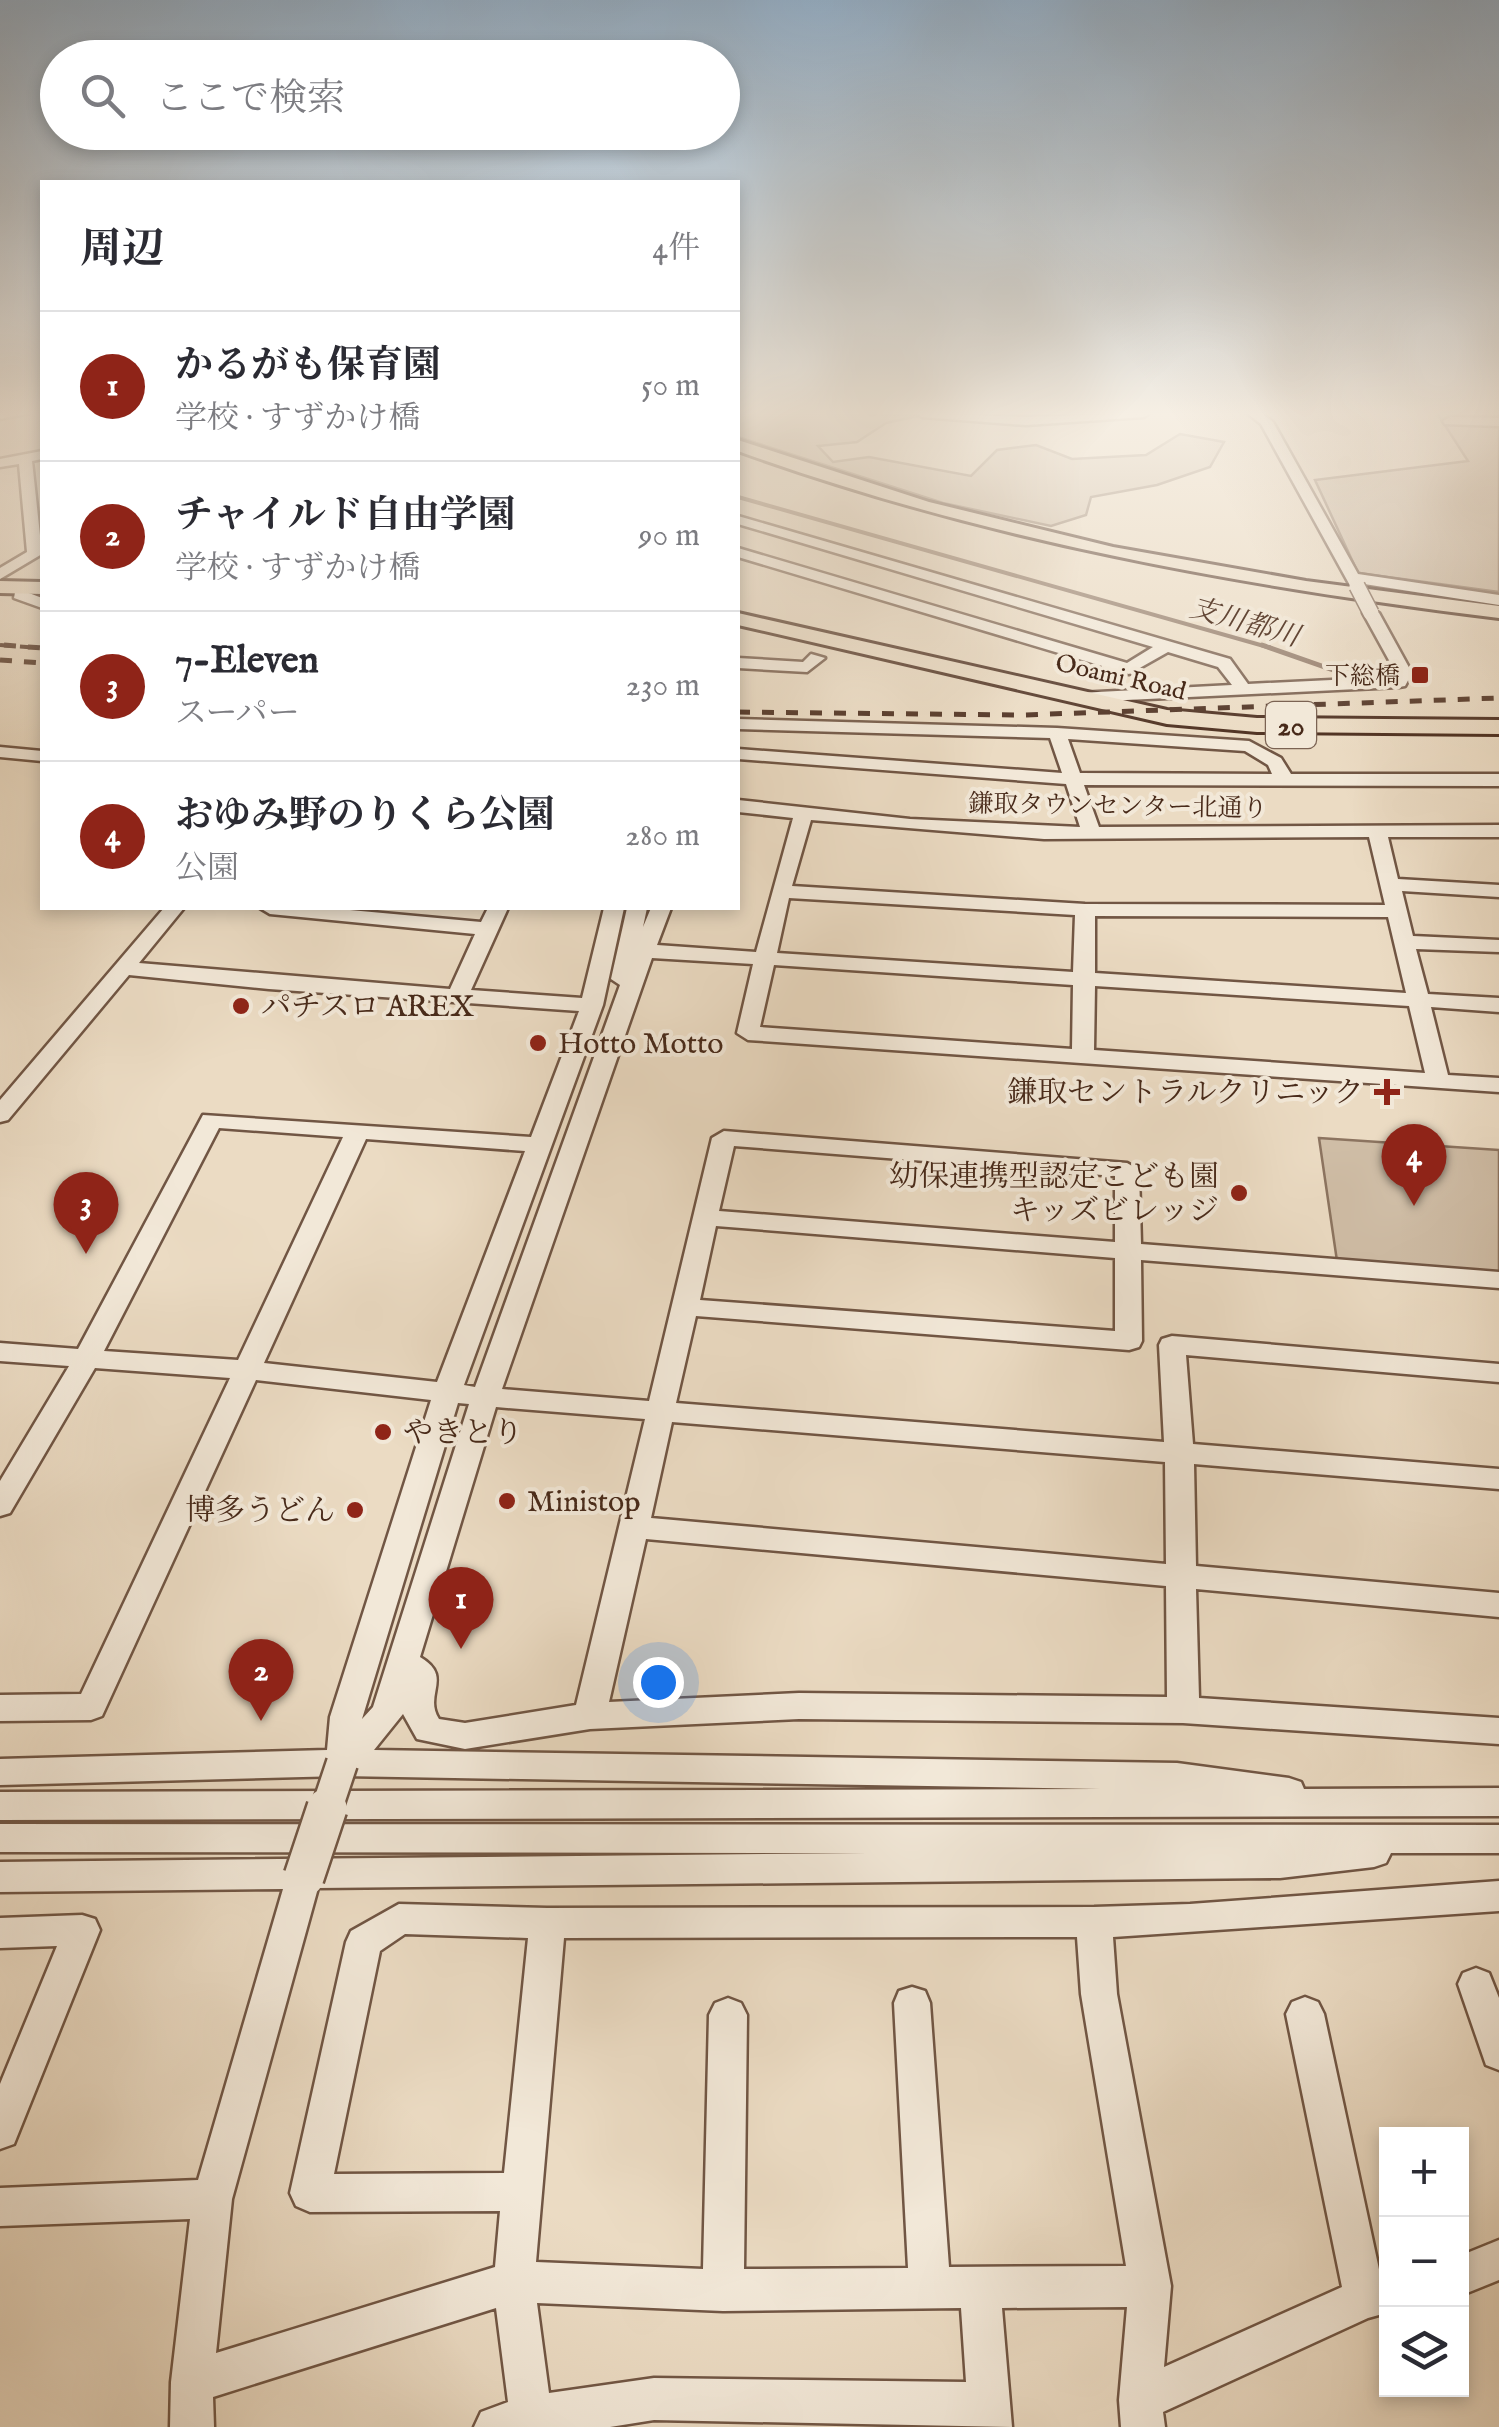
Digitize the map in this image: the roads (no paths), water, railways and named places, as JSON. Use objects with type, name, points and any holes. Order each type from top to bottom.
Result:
[{"type":"main road","points":[[975,526],[1100,558],[1351,603],[1499,621]]},
{"type":"main road","points":[[1010,526],[1113,552],[1270,582],[1499,612]]},
{"type":"main road","points":[[0,587],[33,588]]},
{"type":"main road","name":"Ooami Road","points":[[740,619],[1085,696],[1136,711],[1222,724],[1499,727]]},
{"type":"street","points":[[0,574],[35,554],[32,526]]},
{"type":"street","points":[[759,526],[1224,663],[1244,690]]},
{"type":"street","points":[[1085,696],[1399,682],[1404,672],[1323,526]]},
{"type":"street","points":[[789,568],[831,548]]},
{"type":"street","points":[[740,553],[1128,669],[1166,646]]},
{"type":"street","points":[[1354,582],[1499,600]]},
{"type":"street","points":[[33,588],[20,595],[40,602]]},
{"type":"street","points":[[740,663],[806,667],[818,658]]},
{"type":"street","points":[[740,724],[1057,733],[1248,746],[1275,762],[1284,777]]},
{"type":"street","points":[[1057,733],[1092,832]]},
{"type":"street","points":[[0,741],[40,744]]},
{"type":"street","points":[[0,752],[40,756]]},
{"type":"street","points":[[740,754],[1073,778],[1499,780]]},
{"type":"street","name":"鎌取タウンセンター北通り","points":[[740,806],[910,825],[1044,833],[1499,832]]},
{"type":"street","points":[[740,815],[943,832],[1044,833]]},
{"type":"street","points":[[802,819],[780,892],[748,1033],[1499,1085]]},
{"type":"street","points":[[1378,832],[1438,1080]]},
{"type":"street","points":[[1390,884],[1499,891]]},
{"type":"street","points":[[780,892],[1085,910],[1397,911]]},
{"type":"street","points":[[0,1115],[172,910]]},
{"type":"street","points":[[291,910],[487,929]]},
{"type":"street","points":[[458,994],[497,910]]},
{"type":"street","points":[[192,2427],[192,2382],[212,2199],[304,1877],[342,1764],[346,1716],[447,1393],[592,1005],[613,910]]},
{"type":"street","points":[[599,974],[616,951],[634,910]]},
{"type":"street","points":[[618,1019],[635,910]]},
{"type":"street","points":[[342,1764],[387,1713],[485,1397],[660,910]]},
{"type":"street","points":[[1083,1058],[1085,910]]},
{"type":"street","points":[[1404,942],[1499,946]]},
{"type":"street","points":[[645,951],[1499,1005]]},
{"type":"street","points":[[124,968],[592,1005]]},
{"type":"street","points":[[0,1506],[86,1360],[211,1120],[539,1146]]},
{"type":"street","points":[[0,1708],[91,1706],[357,1132]]},
{"type":"street","points":[[590,1716],[724,1138],[1128,1170],[1129,1341],[687,1307]]},
{"type":"street","points":[[707,1218],[1499,1280]]},
{"type":"street","points":[[1183,1710],[1172,1344],[1499,1372]]},
{"type":"street","points":[[0,1352],[247,1370],[485,1397],[1499,1479]]},
{"type":"street","points":[[636,1527],[1499,1605]]},
{"type":"street","points":[[402,1661],[422,1673],[417,1711],[429,1730],[466,1736],[590,1716],[799,1706],[1183,1710],[1499,1731]]},
{"type":"street","points":[[0,1772],[342,1764],[1177,1777],[1254,1785],[1347,1803]]},
{"type":"street","points":[[0,1806],[1499,1802]]},
{"type":"street","points":[[0,1838],[1499,1839]]},
{"type":"street","points":[[0,1877],[304,1877],[1280,1864],[1463,1840]]},
{"type":"street","points":[[520,2192],[310,2193],[364,1942],[400,1919],[547,1923],[1190,1920],[1499,1896]]},
{"type":"street","points":[[1094,1922],[1099,1994],[1150,2286],[1142,2413]]},
{"type":"street","points":[[547,1923],[514,2282],[514,2422],[654,2399],[849,2415],[989,2416],[980,2285]]},
{"type":"street","points":[[0,1933],[82,1930],[3,2115]]},
{"type":"street","points":[[1476,1984],[1499,2052]]},
{"type":"street","points":[[912,2003],[930,2286]]},
{"type":"street","points":[[1142,2413],[1376,2295],[1305,2014]]},
{"type":"street","points":[[723,2290],[728,2016]]},
{"type":"street","points":[[0,2207],[212,2199]]},
{"type":"street","points":[[1469,2271],[1499,2260]]},
{"type":"street","points":[[192,2382],[514,2282],[723,2290],[1150,2286]]},
{"type":"waterway","name":"支川都川","points":[[841,526],[1269,647]]},
{"type":"waterway","name":"支川都川","points":[[1262,645],[1269,647]]},
{"type":"waterway","name":"支川都川","points":[[1269,647],[1336,671]]},
{"type":"railway","points":[[0,645],[39,648]]},
{"type":"railway","points":[[4,645],[40,648]]},
{"type":"railway","points":[[0,660],[40,663]]},
{"type":"railway","points":[[740,712],[1023,715],[1499,698]]},
{"type":"place","name":"下総橋","points":[[1420,675]]},
{"type":"place","name":"パチスロ AREX","points":[[241,1006]]},
{"type":"place","name":"Hotto Motto","points":[[538,1043]]},
{"type":"place","name":"鎌取セントラルクリニック","points":[[1387,1092]]},
{"type":"place","name":"幼保連携型認定こども園 キッズビレッジ","points":[[1239,1193]]},
{"type":"place","name":"おゆみ野のりくら公園","points":[[1414,1206]]},
{"type":"place","name":"7-Eleven","points":[[86,1254]]},
{"type":"place","name":"やきとり","points":[[383,1432]]},
{"type":"place","name":"Ministop","points":[[507,1501]]},
{"type":"place","name":"博多うどん","points":[[355,1510]]},
{"type":"place","name":"かるがも保育園","points":[[461,1649]]},
{"type":"place","name":"チャイルド自由学園","points":[[261,1721]]}]
